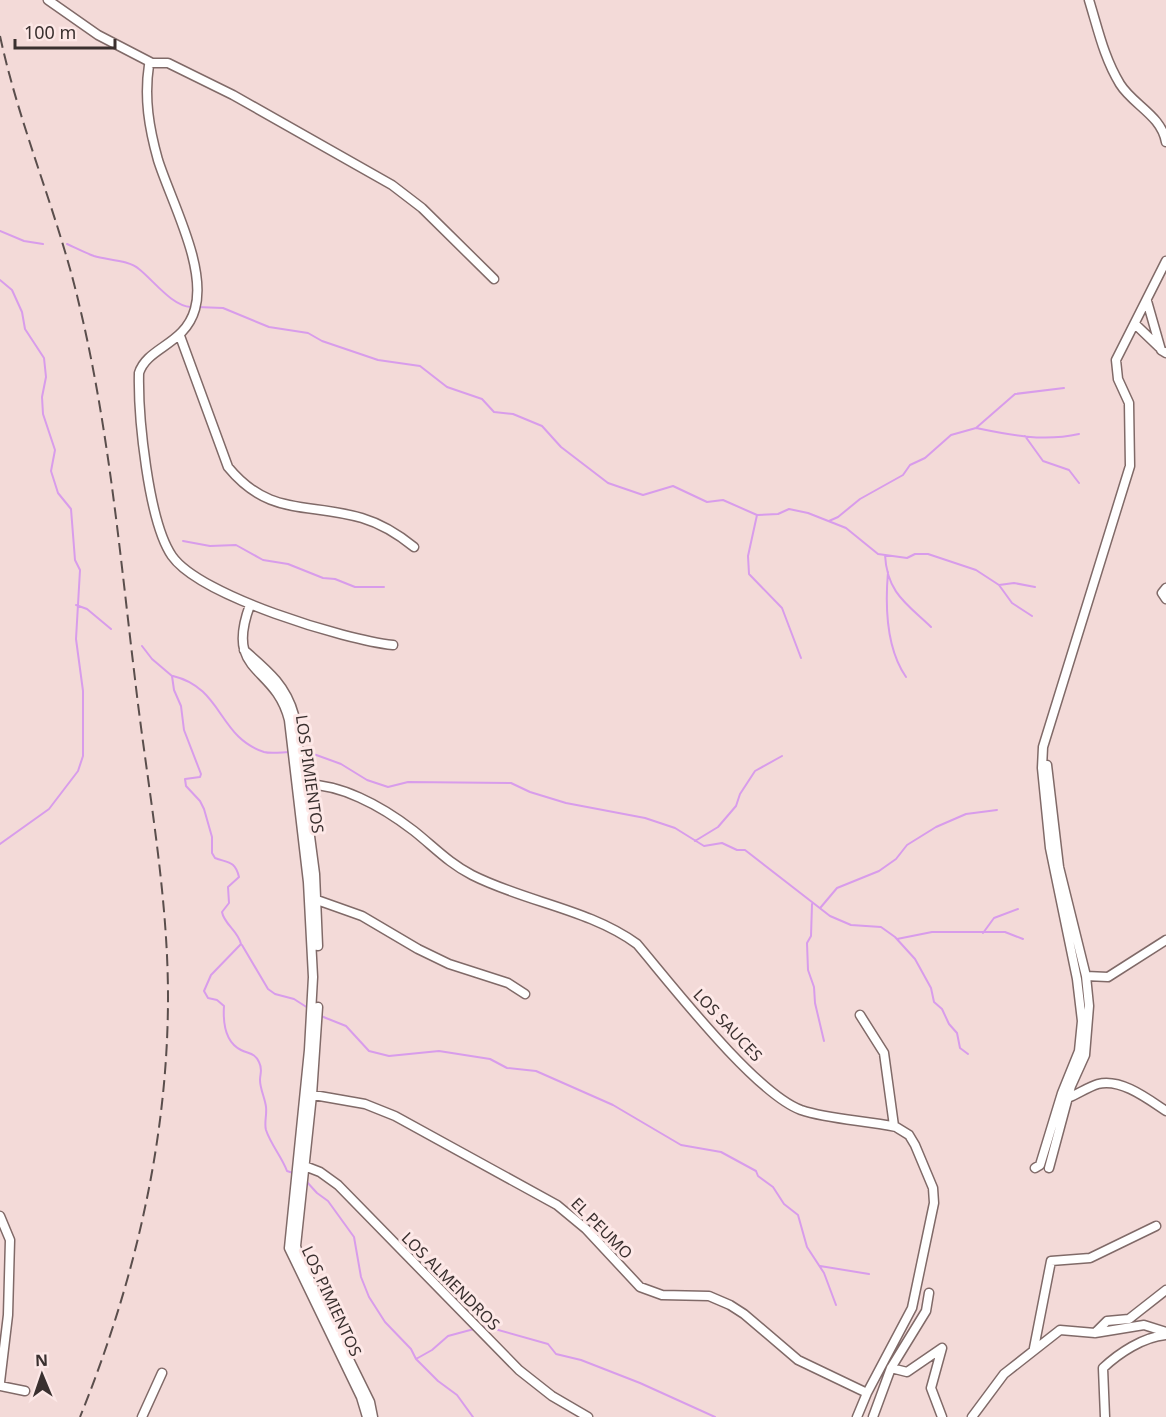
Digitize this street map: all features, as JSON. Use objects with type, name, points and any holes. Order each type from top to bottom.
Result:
[{"type":"street","points":[[48,0],[98,35],[152,63],[168,63],[395,182],[494,279]]},
{"type":"street","points":[[1089,0],[1108,62],[1122,87],[1156,120],[1166,142]]},
{"type":"street","points":[[152,63],[149,65],[146,96],[151,132],[196,276],[195,310],[180,336],[146,360],[139,373],[147,463],[158,520],[172,555],[193,576],[250,605],[363,642],[393,645]]},
{"type":"street","points":[[1035,1168],[1040,1165],[1062,1094],[1079,1051],[1082,1021],[1077,979],[1050,848],[1042,768],[1043,747],[1130,466],[1129,403],[1118,379],[1116,360],[1166,261]]},
{"type":"street","points":[[1147,300],[1164,351]]},
{"type":"street","points":[[1136,324],[1164,351]]},
{"type":"street","points":[[180,336],[228,467],[242,484],[268,501],[361,518],[379,524],[414,547]]},
{"type":"street","points":[[1166,588],[1162,593],[1166,599]]},
{"type":"street","name":"LOS PIMIENTOS","points":[[250,605],[241,629],[244,650],[275,677],[289,699],[296,723],[313,941],[309,1095]]},
{"type":"street","points":[[1047,765],[1059,867],[1086,976],[1088,1037],[1085,1055],[1068,1098],[1049,1168]]},
{"type":"street","name":"LOS SAUCES","points":[[301,785],[322,784],[367,802],[394,817],[444,857],[474,876],[593,920],[626,936],[637,944],[741,1063],[791,1105],[816,1113],[894,1126]]},
{"type":"street","name":"LOS PIMIENTOS","points":[[301,785],[317,900],[318,1020],[301,1165],[289,1239],[291,1254],[361,1397],[367,1417]]},
{"type":"street","points":[[317,900],[363,916],[418,949],[449,964],[508,983],[525,994]]},
{"type":"street","points":[[1086,976],[1108,977],[1166,940]]},
{"type":"street","points":[[857,1417],[867,1393],[912,1308],[934,1203],[933,1188],[915,1145],[904,1130],[894,1126],[884,1053],[860,1015]]},
{"type":"street","points":[[1068,1098],[1096,1085],[1111,1083],[1144,1096],[1166,1111]]},
{"type":"street","name":"EL PEUMO","points":[[309,1095],[378,1108],[499,1172],[570,1214],[640,1287],[662,1295],[708,1296],[730,1305],[744,1314],[798,1360],[867,1393]]},
{"type":"street","name":"LOS PIMIENTOS","points":[[301,1165],[297,1252],[370,1402],[373,1417]]},
{"type":"street","name":"LOS ALMENDROS","points":[[301,1165],[320,1172],[338,1185],[519,1370],[552,1396],[588,1417]]},
{"type":"street","points":[[0,1216],[10,1240],[8,1315],[0,1384],[25,1391]]},
{"type":"street","points":[[1034,1348],[1051,1261],[1090,1258],[1156,1226]]},
{"type":"street","points":[[1095,1333],[1107,1321],[1129,1319],[1166,1290]]},
{"type":"street","points":[[873,1417],[891,1368],[926,1311],[929,1293]]},
{"type":"street","points":[[972,1417],[1004,1374],[1034,1348],[1060,1330],[1095,1333],[1144,1325],[1166,1333]]},
{"type":"street","points":[[1105,1417],[1102,1368],[1114,1358],[1153,1336],[1166,1333]]},
{"type":"street","points":[[891,1368],[907,1372],[942,1348],[931,1388],[942,1417]]},
{"type":"street","points":[[142,1417],[162,1373]]},
{"type":"waterway","points":[[0,231],[24,241],[43,244]]},
{"type":"waterway","points":[[67,244],[94,256],[135,266],[170,298],[184,306],[191,307]]},
{"type":"waterway","points":[[0,280],[12,290],[22,312],[25,329],[44,358],[46,377],[42,397],[43,414],[55,450],[51,471],[58,493],[71,509],[75,560],[80,570],[76,639],[83,691],[83,756],[78,771],[49,809],[0,844]]},
{"type":"waterway","points":[[197,307],[223,308],[269,327],[308,333],[322,341],[378,360],[420,366],[447,387],[482,399],[494,412],[513,414],[542,426],[561,447],[608,483],[643,495],[673,486],[707,502],[723,500],[757,515],[778,514],[789,509],[808,513],[846,528],[878,554],[907,558],[915,554],[928,554],[976,570],[999,585],[1012,603],[1032,616]]},
{"type":"waterway","points":[[829,521],[838,517],[860,499],[903,475],[910,465],[925,458],[951,435],[976,428],[1015,394],[1064,388]]},
{"type":"waterway","points":[[976,428],[1040,437],[1079,434]]},
{"type":"waterway","points":[[1025,436],[1043,461],[1069,470],[1079,483]]},
{"type":"waterway","points":[[757,515],[748,556],[749,574],[782,608],[801,658]]},
{"type":"waterway","points":[[183,541],[210,546],[236,545],[263,560],[288,564],[323,578],[335,579],[355,587],[384,587]]},
{"type":"waterway","points":[[885,555],[894,588],[906,604],[931,627]]},
{"type":"waterway","points":[[888,572],[888,627],[894,653],[906,677]]},
{"type":"waterway","points":[[999,585],[1014,583],[1035,587]]},
{"type":"waterway","points":[[76,605],[87,609],[111,629]]},
{"type":"waterway","points":[[142,646],[152,659],[172,676],[174,690],[181,706],[184,730],[201,774],[200,777],[185,779],[186,786],[204,809],[212,837],[212,853],[215,858],[233,865],[239,877],[228,887],[229,903],[222,912],[241,944],[211,975],[204,991],[208,998],[217,1000],[224,1006],[225,1024],[231,1042],[241,1050],[254,1055],[259,1062],[260,1083],[266,1107],[266,1130],[287,1171],[293,1173]]},
{"type":"waterway","points":[[173,676],[189,682],[202,691],[212,701],[228,725],[249,745],[267,753],[292,752]]},
{"type":"waterway","points":[[300,752],[308,752],[341,764],[367,780],[388,787],[408,782],[511,783],[530,792],[566,803],[645,818],[675,828],[704,846],[722,843],[737,850],[745,850],[830,916],[851,925],[881,927],[895,937],[915,959],[931,988],[934,1002],[942,1009],[949,1024],[957,1033],[960,1048],[968,1054]]},
{"type":"waterway","points":[[695,841],[718,827],[736,806],[740,794],[755,771],[782,756]]},
{"type":"waterway","points":[[821,907],[837,888],[879,871],[896,859],[907,845],[936,827],[966,814],[997,810]]},
{"type":"waterway","points":[[812,904],[811,936],[807,943],[808,970],[814,987],[815,1003],[824,1041]]},
{"type":"waterway","points":[[983,933],[994,918],[1018,909]]},
{"type":"waterway","points":[[897,939],[932,932],[1005,932],[1023,939]]},
{"type":"waterway","points":[[242,945],[268,989],[275,994],[294,999],[308,1008]]},
{"type":"waterway","points":[[321,1016],[346,1026],[369,1051],[389,1056],[439,1051],[490,1059],[507,1068],[536,1071],[613,1105],[681,1145],[721,1152],[756,1171],[758,1176],[773,1187],[784,1204],[798,1215],[807,1247],[824,1273],[836,1305]]},
{"type":"waterway","points":[[306,1181],[328,1201],[354,1237],[361,1277],[369,1297],[385,1322],[411,1349],[416,1359],[438,1381],[457,1395],[473,1417]]},
{"type":"waterway","points":[[820,1266],[869,1274]]},
{"type":"waterway","points":[[480,1327],[548,1344],[556,1354],[581,1360],[640,1383],[715,1417]]},
{"type":"waterway","points":[[416,1359],[432,1350],[448,1336],[474,1329]]},
{"type":"railway","points":[[0,36],[18,105],[71,274],[99,400],[113,493],[165,917],[168,997],[166,1051],[162,1105],[154,1158],[132,1264],[117,1316],[80,1417]]}]
